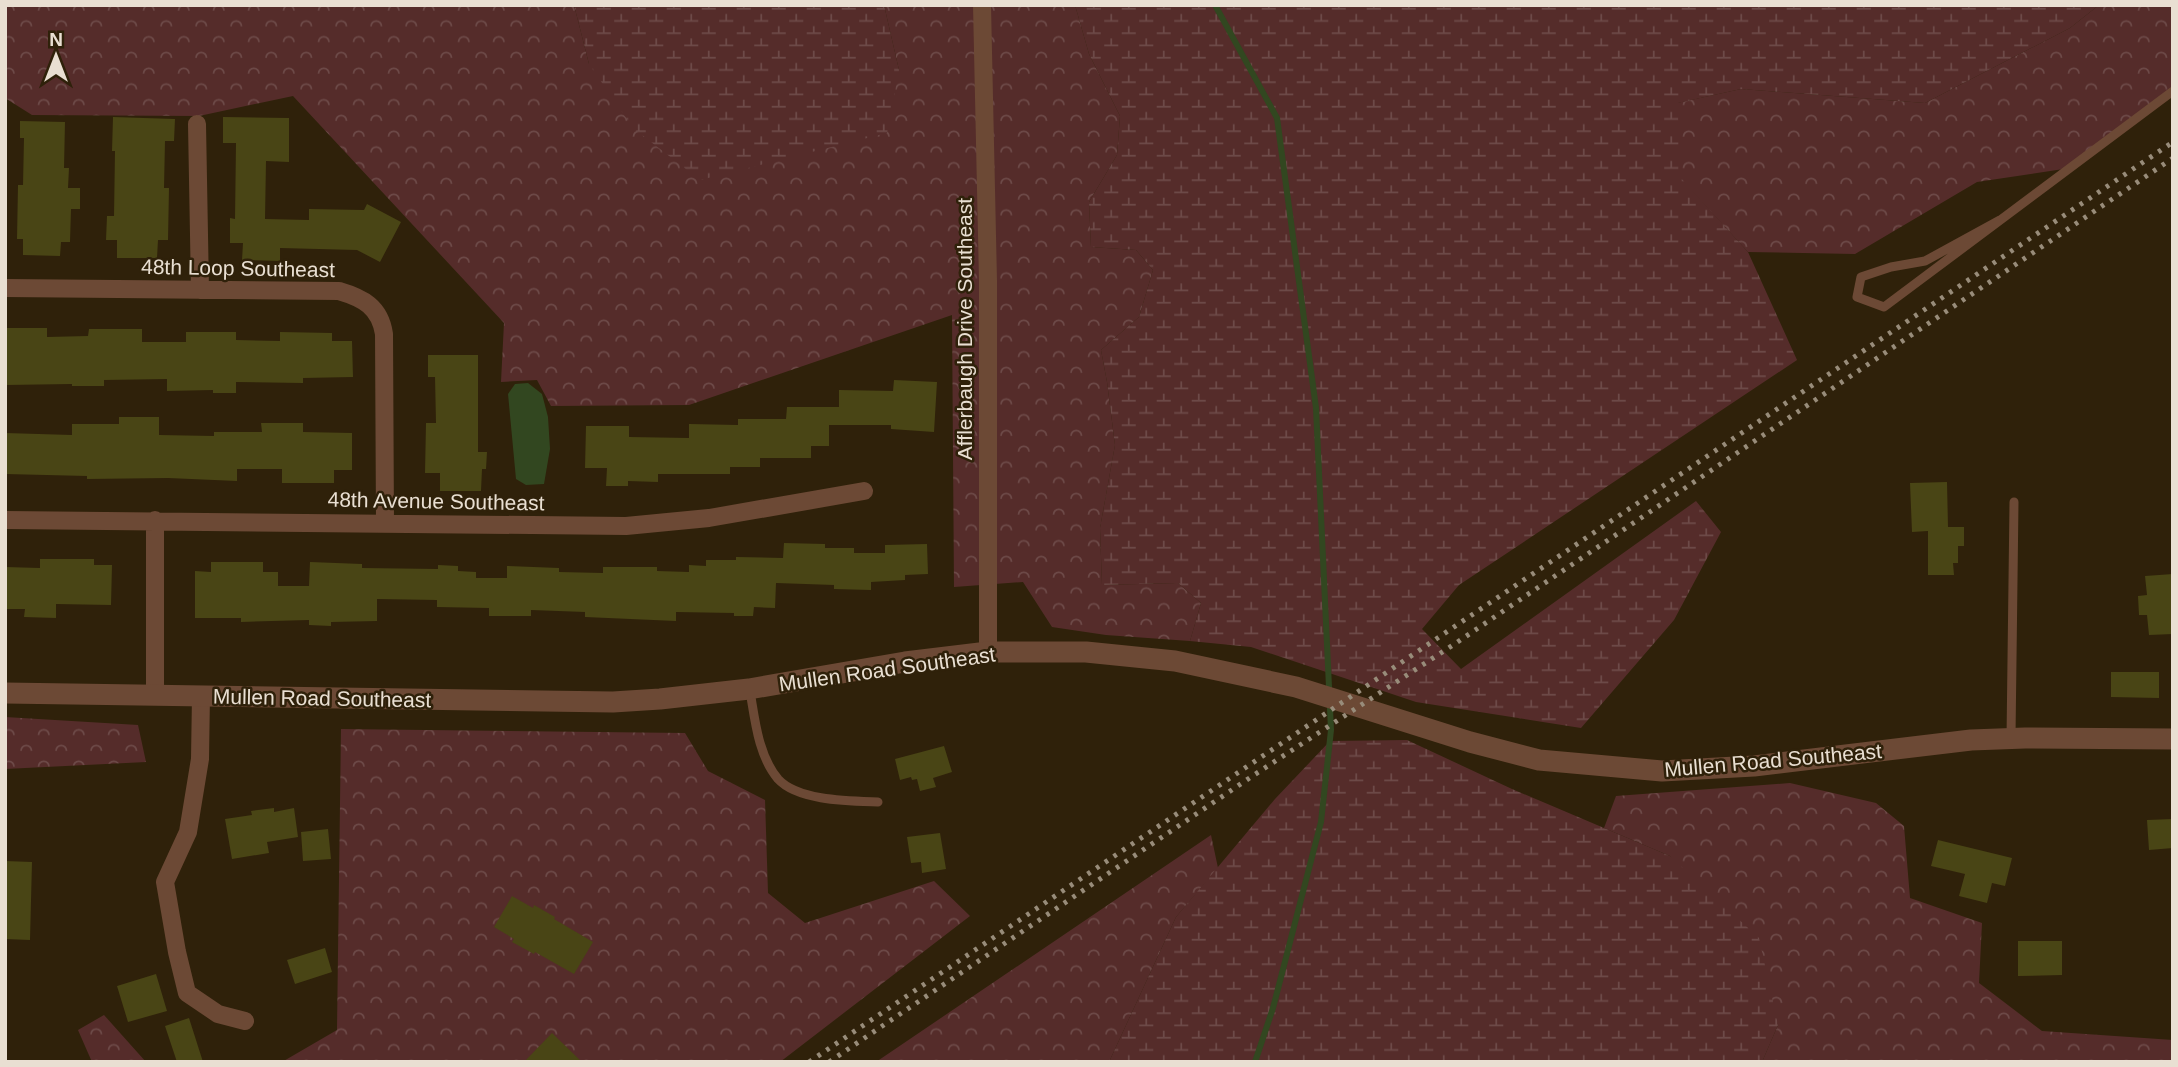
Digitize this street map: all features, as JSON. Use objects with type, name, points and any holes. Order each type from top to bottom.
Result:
[{"type":"street","name":"Afflerbaugh Drive Southeast","points":[[982,5],[988,281],[988,652]]},
{"type":"street","points":[[197,124],[200,290]]},
{"type":"street","name":"48th Loop Southeast","points":[[5,288],[339,291],[363,299],[383,325],[384,334],[385,524]]},
{"type":"street","name":"48th Avenue Southeast","points":[[5,520],[626,526],[709,519],[864,491]]},
{"type":"street","points":[[155,520],[155,694]]},
{"type":"street","name":"Mullen Road Southeast","points":[[5,693],[613,702],[749,689],[905,662],[988,652],[1055,651],[1175,661],[1296,687],[1470,742],[1539,760],[1662,771],[1754,766],[1971,740],[2173,739]]},
{"type":"street","points":[[201,695],[200,760],[188,832],[165,883],[187,993],[218,1014],[245,1021]]},
{"type":"lane","points":[[2000,220],[1925,261],[1891,267],[1861,277],[1857,297],[1884,307],[2173,91]]},
{"type":"lane","points":[[2011,738],[2014,502]]},
{"type":"lane","points":[[749,689],[759,738],[780,781],[812,796],[838,801],[878,802]]},
{"type":"green space","points":[[5,5],[574,5],[589,64],[899,70],[884,5],[1075,5],[1089,54],[1120,116],[1117,155],[1089,202],[1091,247],[1136,250],[1153,270],[1139,317],[1101,350],[1115,445],[1100,528],[1102,585],[1178,583],[1201,603],[1190,641],[1106,635],[1052,627],[1023,582],[954,587],[952,315],[689,405],[551,406],[537,380],[501,382],[504,323],[293,96],[199,116],[32,115],[5,98]]},
{"type":"green space","points":[[574,5],[884,5],[899,70],[887,133],[700,180],[633,128],[589,64]]},
{"type":"green space","points":[[1075,5],[2099,5],[2070,28],[1925,103],[1741,89],[1678,103],[1680,177],[1748,252],[1797,360],[1459,585],[1422,629],[1461,669],[1696,501],[1721,532],[1674,620],[1581,728],[1416,702],[1251,647],[1190,641],[1201,603],[1178,583],[1102,585],[1100,528],[1115,445],[1101,350],[1139,317],[1153,270],[1136,250],[1091,247],[1089,202],[1117,155],[1120,116],[1089,54]]},
{"type":"green space","points":[[2099,5],[2173,5],[2173,96],[2070,168],[1977,182],[1855,254],[1748,252],[1679,177],[1677,103],[1741,89],[1925,103],[2070,28]]},
{"type":"green space","points":[[5,717],[138,725],[146,762],[5,769]]},
{"type":"green space","points":[[341,729],[685,733],[708,771],[765,800],[768,893],[805,923],[934,881],[970,916],[780,1062],[282,1062],[337,1030]]},
{"type":"green space","points":[[1407,740],[1512,789],[1670,856],[1759,938],[1778,1025],[1762,1062],[1109,1062],[1176,917],[1275,799],[1330,741]]},
{"type":"green space","points":[[1790,783],[1876,803],[1904,826],[1910,898],[1982,923],[1979,983],[2042,1031],[2173,1040],[2173,1062],[1762,1062],[1778,1025],[1670,856],[1604,828],[1616,796]]},
{"type":"green space","points":[[1211,835],[1218,868],[1176,917],[1109,1062],[876,1062]]},
{"type":"green space","points":[[104,1015],[146,1062],[92,1062],[78,1030]]},
{"type":"shaded area","points":[[528,383],[542,394],[548,417],[550,449],[544,484],[526,485],[516,479],[508,394],[515,384]]},
{"type":"building","points":[[113,117],[175,119],[174,141],[165,141],[164,188],[169,188],[168,240],[158,240],[157,258],[117,258],[117,240],[106,240],[107,216],[114,216]]},
{"type":"building","points":[[223,117],[289,118],[289,162],[266,161],[265,219],[309,220],[309,209],[364,210],[367,204],[401,222],[380,262],[357,250],[280,248],[280,261],[242,260],[243,243],[230,243],[230,218],[235,219],[236,143],[223,143]]},
{"type":"building","points":[[20,121],[65,122],[64,168],[69,168],[68,188],[80,188],[80,209],[71,209],[70,242],[61,242],[60,256],[23,255],[23,239],[17,239],[18,185],[23,185],[24,138],[20,138]]},
{"type":"building","points":[[5,328],[47,328],[47,337],[88,336],[89,329],[142,329],[142,342],[186,342],[186,332],[236,332],[236,340],[280,341],[280,332],[332,333],[332,341],[352,341],[353,377],[303,378],[303,383],[236,382],[236,393],[213,393],[213,390],[167,391],[167,379],[104,380],[104,386],[5,385]]},
{"type":"building","points":[[428,355],[478,355],[478,452],[487,452],[486,469],[482,469],[481,491],[440,491],[440,473],[425,473],[426,423],[436,423],[435,377],[428,377]]},
{"type":"building","points":[[894,380],[937,382],[934,432],[891,429],[891,425],[829,425],[829,446],[811,446],[811,458],[760,458],[760,467],[730,467],[730,474],[658,474],[658,482],[628,481],[628,486],[606,486],[607,468],[585,468],[586,426],[629,426],[629,437],[689,438],[689,424],[738,425],[738,419],[786,419],[787,407],[839,407],[839,390],[893,391]]},
{"type":"building","points":[[119,417],[159,417],[159,435],[214,436],[214,432],[262,432],[261,423],[303,423],[303,432],[352,433],[352,470],[334,470],[334,483],[282,483],[282,469],[237,469],[237,481],[87,479],[87,476],[5,474],[5,433],[72,435],[72,424],[119,424]]},
{"type":"building","points":[[1947,482],[1948,527],[1964,527],[1964,546],[1958,546],[1958,563],[1953,563],[1954,575],[1928,575],[1928,531],[1912,532],[1910,483]]},
{"type":"building","points":[[784,543],[854,548],[854,553],[885,553],[885,545],[927,544],[928,574],[905,575],[905,580],[871,582],[871,590],[834,589],[834,585],[776,583],[775,608],[754,607],[753,616],[676,612],[676,621],[585,617],[585,612],[531,610],[531,616],[489,616],[489,608],[437,607],[437,600],[377,599],[377,621],[331,622],[331,626],[309,625],[309,620],[241,622],[241,618],[195,618],[195,571],[211,572],[211,562],[263,562],[263,572],[278,572],[278,586],[309,586],[310,562],[362,564],[362,568],[438,569],[438,565],[458,566],[458,571],[476,572],[476,578],[507,578],[507,566],[559,568],[559,572],[603,573],[603,567],[657,567],[657,571],[689,572],[689,565],[706,566],[706,560],[736,560],[736,557],[783,558]]},
{"type":"building","points":[[40,559],[94,559],[94,565],[112,565],[111,605],[56,604],[56,618],[24,617],[25,609],[5,609],[5,567],[40,568]]},
{"type":"building","points":[[2173,574],[2173,634],[2149,635],[2147,615],[2139,615],[2138,596],[2147,595],[2145,576]]},
{"type":"building","points":[[2111,672],[2159,672],[2159,698],[2111,697]]},
{"type":"building","points":[[944,746],[952,772],[933,778],[936,787],[920,791],[917,779],[912,780],[911,777],[900,780],[895,759]]},
{"type":"building","points":[[274,808],[274,812],[294,808],[298,837],[267,842],[269,853],[232,859],[225,819],[252,815],[251,811]]},
{"type":"building","points":[[2173,819],[2173,848],[2149,850],[2147,820]]},
{"type":"building","points":[[328,829],[331,859],[303,861],[301,832]]},
{"type":"building","points":[[940,833],[946,869],[922,873],[921,862],[911,863],[907,837]]},
{"type":"building","points":[[1938,840],[2012,858],[2005,886],[1992,883],[1987,903],[1959,896],[1965,874],[1931,866]]},
{"type":"building","points":[[5,861],[32,862],[30,940],[5,939]]},
{"type":"building","points":[[512,896],[533,908],[534,905],[593,942],[574,974],[512,942],[514,939],[494,927]]},
{"type":"building","points":[[2018,941],[2062,941],[2062,975],[2018,976]]},
{"type":"building","points":[[325,948],[332,972],[295,984],[287,960]]},
{"type":"building","points":[[156,974],[167,1011],[128,1022],[117,986]]},
{"type":"building","points":[[189,1018],[203,1062],[177,1062],[165,1026]]},
{"type":"building","points":[[552,1033],[582,1062],[524,1062]]},
{"type":"waterway","points":[[1215,5],[1277,118],[1316,408],[1331,730],[1321,822],[1273,1008],[1255,1062]]},
{"type":"railway","points":[[809,1062],[2173,142]]},
{"type":"railway","points":[[829,1062],[1251,777],[1456,643],[2173,158]]}]
